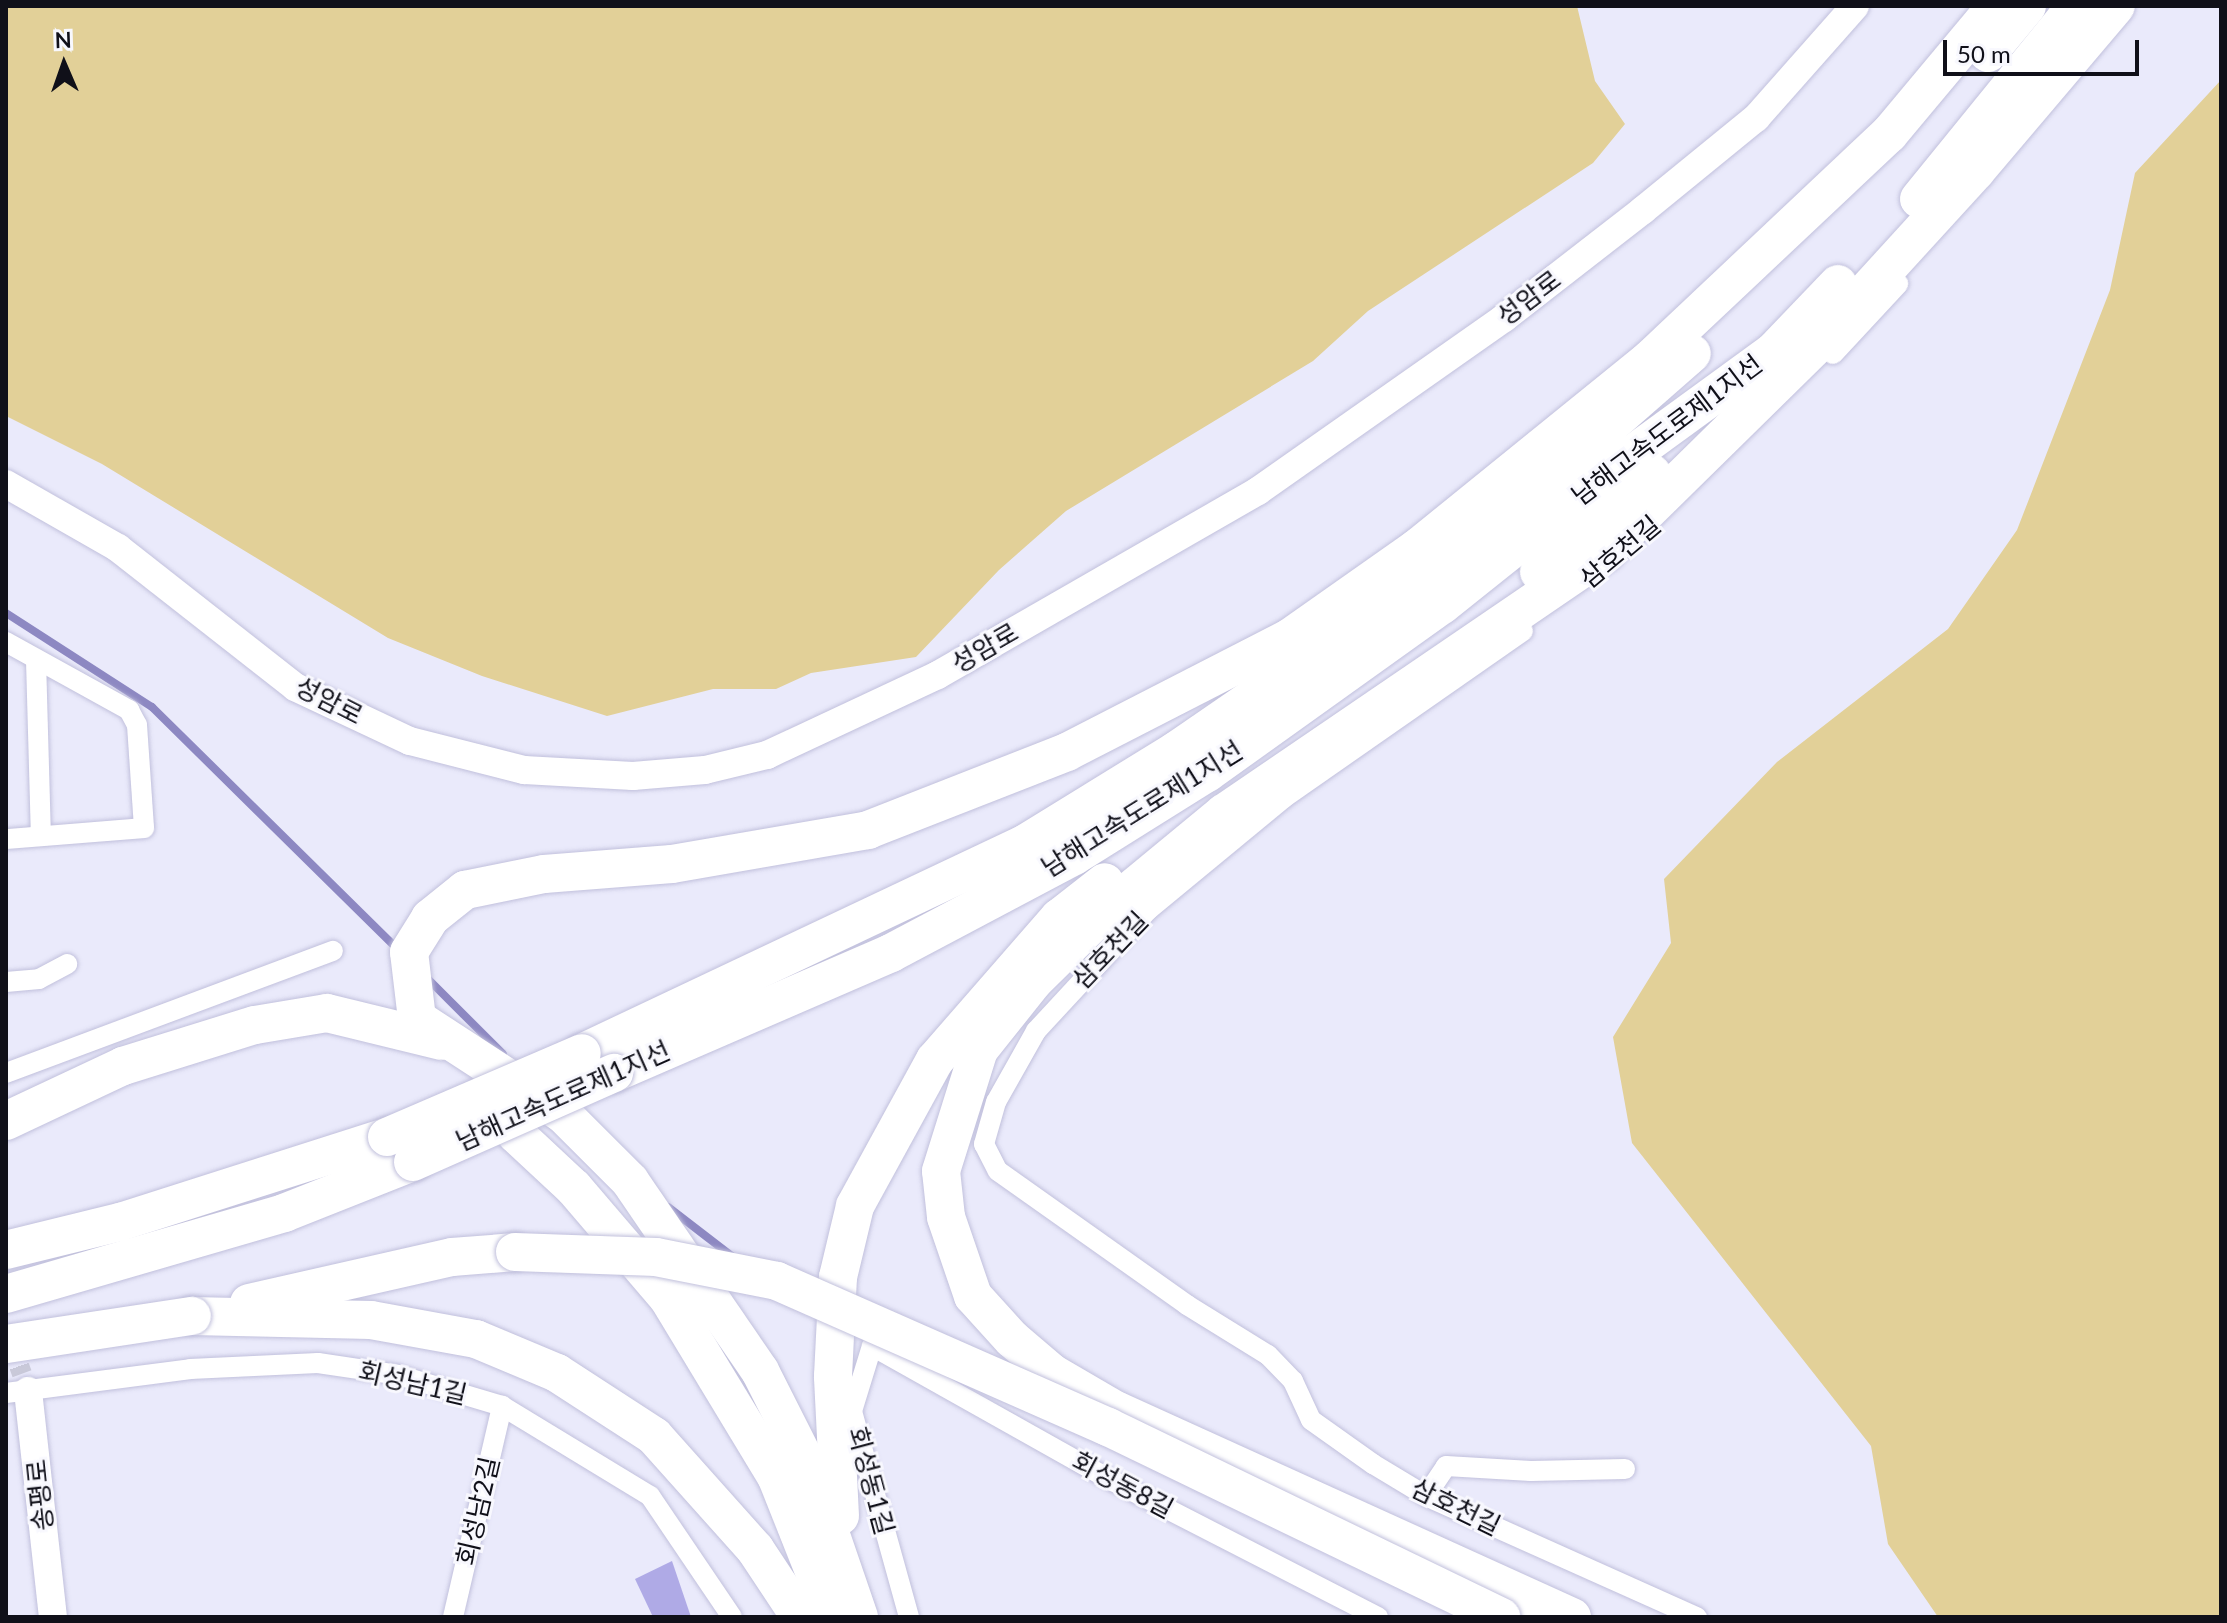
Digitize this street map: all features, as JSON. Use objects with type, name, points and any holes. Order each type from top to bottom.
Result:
[{"type":"highway","points":[[849,1615],[776,1476],[668,1298],[574,1188],[516,1134],[438,1037],[417,1019],[411,992],[409,952],[430,918],[465,890],[544,874],[672,864],[868,830],[1032,768],[1289,638],[1417,548],[1649,360],[1889,134],[1996,6]]},
{"type":"highway","name":"남해고속도로제1지선","points":[[6,1294],[284,1213],[582,1053],[1026,843],[1177,750],[1372,616],[1642,402],[1835,219],[2027,6]]},
{"type":"highway","name":"남해고속도로제1지선","points":[[6,1250],[400,1150],[614,1073],[891,953],[1074,856],[1180,790],[1442,605],[1611,470],[1773,352],[1907,213],[2076,6]]},
{"type":"highway","points":[[1572,1617],[1176,1439],[1052,1373],[973,1296],[952,1245],[941,1171],[954,1124],[979,1050],[1033,982],[1105,911],[1224,813],[1606,552],[1819,343],[1976,171],[2116,6]]},
{"type":"highway","points":[[849,1615],[839,1510],[833,1362],[838,1277],[855,1206],[884,1147],[935,1060],[1059,918],[1173,828],[1551,563],[1655,470],[1773,352]]},
{"type":"highway","points":[[6,1121],[123,1066],[255,1025],[327,1013],[438,1037]]},
{"type":"highway","points":[[16,1375],[192,1316],[452,1257],[515,1252],[656,1257],[777,1281],[1079,1414],[1501,1617]]},
{"type":"highway","points":[[192,1316],[371,1320],[476,1339],[557,1373],[654,1436],[755,1549],[800,1617]]},
{"type":"main road","name":"성암로","points":[[6,484],[118,548],[295,687],[410,741],[524,770],[633,776],[705,770],[767,755],[938,675],[1258,491],[1504,318],[1655,201],[1756,118],[1855,6]]},
{"type":"main road","name":"송평로","points":[[16,1375],[53,1617]]},
{"type":"street","name":"삼호천길","points":[[1697,1617],[1426,1496],[1311,1420],[1293,1381],[1268,1355],[1187,1305],[998,1171],[984,1144],[996,1102],[1036,1031],[1148,910],[1284,798],[1534,623],[1644,534],[1863,324],[1944,230]]},
{"type":"street","points":[[6,642],[129,710],[137,725],[144,828],[6,839]]},
{"type":"street","points":[[36,660],[41,836]]},
{"type":"street","points":[[6,1073],[333,951]]},
{"type":"street","points":[[6,982],[39,979],[67,964]]},
{"type":"street","name":"회성동1길","points":[[872,1346],[852,1411],[909,1617]]},
{"type":"street","name":"회성동8길","points":[[872,1346],[1113,1481],[1378,1617]]},
{"type":"street","name":"회성남1길","points":[[16,1375],[318,1363],[398,1375],[502,1406],[650,1496],[732,1617]]},
{"type":"street","name":"회성남2길","points":[[453,1617],[502,1406]]},
{"type":"street","points":[[1426,1496],[1446,1466],[1531,1471],[1625,1469]]},
{"type":"shaded area","points":[[6,6],[1577,6],[1595,81],[1625,124],[1593,163],[1368,311],[1313,361],[1066,511],[999,570],[916,657],[811,673],[776,689],[713,689],[607,716],[482,676],[388,638],[102,464],[6,416]]},
{"type":"shaded area","points":[[2221,80],[2221,1617],[1938,1617],[1888,1544],[1871,1446],[1632,1143],[1613,1037],[1671,943],[1664,879],[1777,762],[1948,629],[2017,530],[2110,290],[2135,173]]},
{"type":"building","points":[[672,1561],[691,1617],[653,1617],[635,1579]]},
{"type":"waterway","points":[[6,613],[152,707],[398,950]]},
{"type":"waterway","points":[[425,976],[503,1054]]},
{"type":"waterway","points":[[668,1207],[733,1257]]},
{"type":"tunnel","points":[[9,1338],[22,1374]]}]
